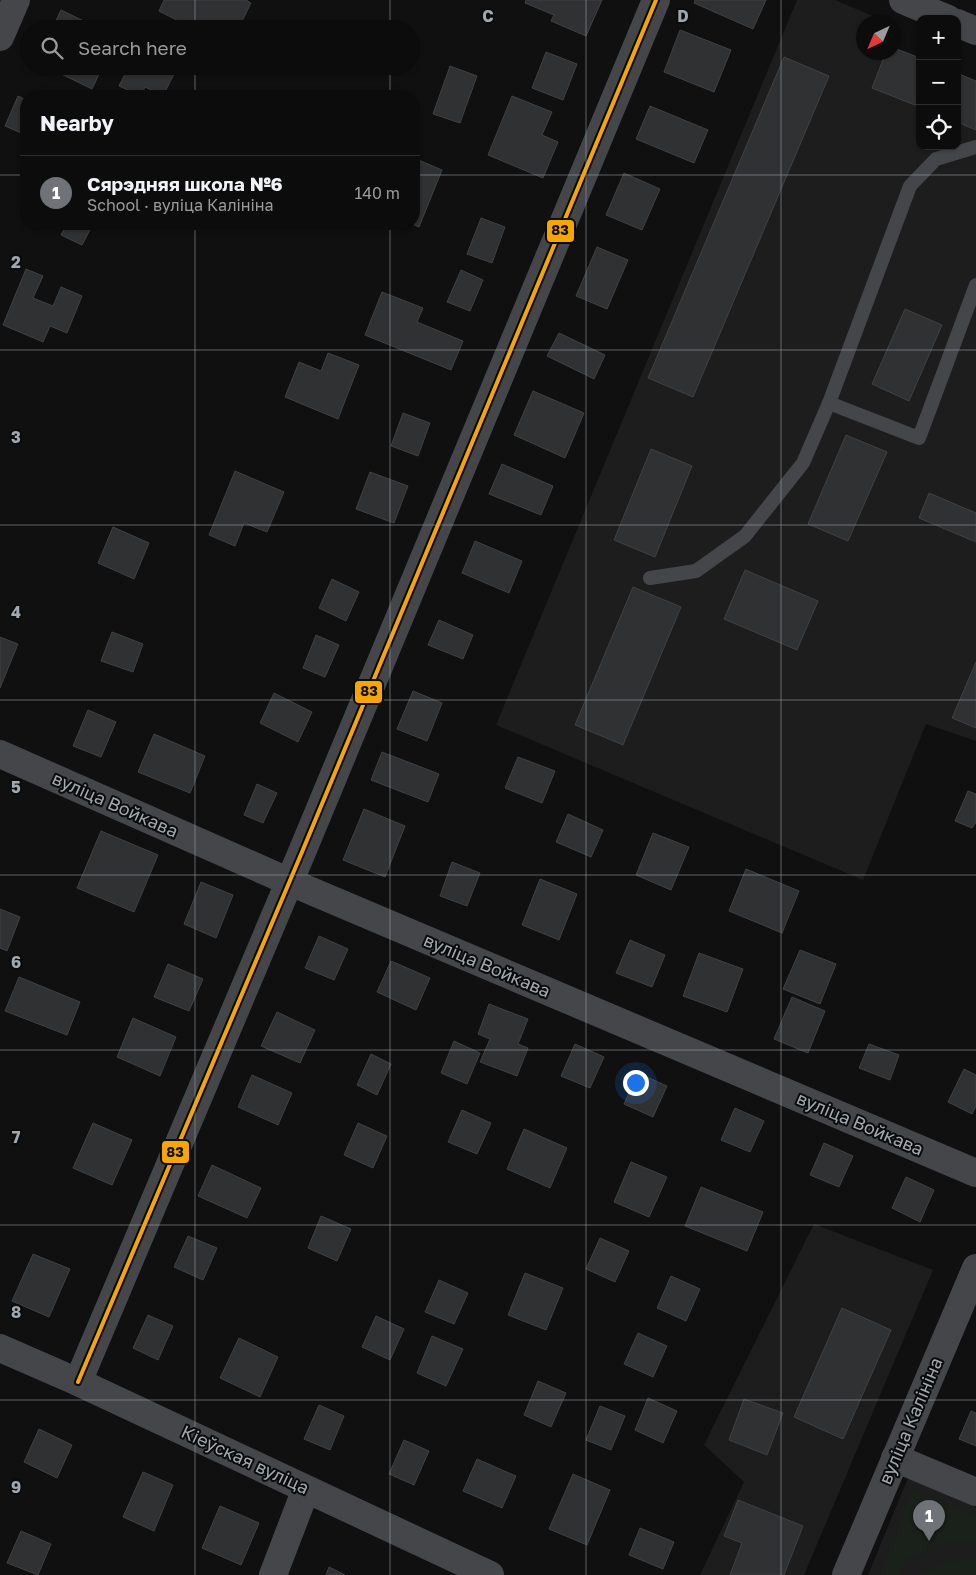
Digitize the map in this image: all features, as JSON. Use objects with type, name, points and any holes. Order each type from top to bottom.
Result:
[{"type":"street","points":[[0,37],[16,0]]},
{"type":"street","points":[[78,1382],[290,882],[656,0]]},
{"type":"street","points":[[903,0],[939,15]]},
{"type":"street","points":[[961,25],[976,31]]},
{"type":"street","name":"вуліца Войкава","points":[[0,754],[290,882],[976,1173]]},
{"type":"street","name":"вуліца Калініна","points":[[846,1575],[976,1268]]},
{"type":"street","name":"Кіеўская вуліца","points":[[0,1348],[78,1382],[490,1575]]},
{"type":"street","points":[[895,1458],[976,1492]]},
{"type":"street","points":[[273,1575],[306,1489]]},
{"type":"lane","points":[[650,578],[696,571],[745,536],[803,463],[829,402],[910,186],[936,160],[976,147]]},
{"type":"lane","points":[[829,402],[919,438],[976,285]]},
{"type":"shaded area","points":[[797,0],[835,0],[870,15],[856,15],[856,60],[901,60],[901,51],[916,56],[916,150],[961,150],[961,75],[976,81],[976,741],[926,724],[863,880],[496,725]]},
{"type":"shaded area","points":[[814,1224],[933,1270],[804,1575],[700,1575],[744,1482],[704,1445]]},
{"type":"shaded area","points":[[908,1478],[976,1507],[976,1575],[868,1575]]},
{"type":"shaded area","points":[[913,1490],[976,1517],[976,1542],[941,1544],[907,1559],[898,1575],[881,1575]]},
{"type":"shaded area","points":[[976,1559],[976,1575],[918,1575],[947,1562]]},
{"type":"building","points":[[164,0],[246,0],[251,3],[242,20],[176,20],[159,11]]},
{"type":"building","points":[[526,0],[602,0],[586,36],[551,21],[554,15],[525,3]]},
{"type":"building","points":[[695,0],[766,0],[753,29],[694,3]]},
{"type":"building","points":[[61,10],[82,20],[56,20]]},
{"type":"building","points":[[680,30],[731,50],[714,92],[664,72]]},
{"type":"building","points":[[901,51],[916,56],[916,105],[872,88],[883,60],[901,60]]},
{"type":"building","points":[[546,52],[577,64],[563,100],[532,88]]},
{"type":"building","points":[[784,57],[829,76],[693,397],[648,378]]},
{"type":"building","points":[[450,66],[477,76],[460,123],[433,114]]},
{"type":"building","points":[[63,75],[99,75],[92,89]]},
{"type":"building","points":[[124,75],[174,75],[166,90],[151,90],[145,87],[144,90],[128,90],[119,86]]},
{"type":"building","points":[[961,75],[976,81],[976,130],[961,124]]},
{"type":"building","points":[[18,96],[20,97],[20,132],[5,126]]},
{"type":"building","points":[[512,96],[552,112],[542,135],[558,142],[543,178],[488,155]]},
{"type":"building","points":[[650,106],[708,130],[694,163],[636,139]]},
{"type":"building","points":[[420,161],[442,170],[420,225]]},
{"type":"building","points":[[624,173],[660,189],[642,230],[606,215]]},
{"type":"building","points":[[481,218],[505,227],[492,263],[467,254]]},
{"type":"building","points":[[64,230],[90,230],[82,245],[61,235]]},
{"type":"building","points":[[597,247],[628,260],[607,309],[576,296]]},
{"type":"building","points":[[26,269],[43,276],[33,298],[53,306],[61,287],[82,296],[67,333],[50,326],[43,342],[3,325]]},
{"type":"building","points":[[461,270],[483,280],[470,311],[447,302]]},
{"type":"building","points":[[382,292],[423,308],[417,322],[463,341],[451,370],[365,335]]},
{"type":"building","points":[[905,309],[942,325],[909,401],[872,384]]},
{"type":"building","points":[[559,333],[605,355],[594,379],[547,356]]},
{"type":"building","points":[[328,353],[359,365],[338,419],[285,397],[299,362],[321,371]]},
{"type":"building","points":[[533,391],[584,413],[565,458],[514,435]]},
{"type":"building","points":[[403,413],[430,423],[418,456],[391,446]]},
{"type":"building","points":[[846,435],[887,452],[848,541],[808,524]]},
{"type":"building","points":[[651,449],[692,466],[655,557],[614,540]]},
{"type":"building","points":[[502,464],[553,486],[541,515],[489,494]]},
{"type":"building","points":[[235,471],[284,492],[267,532],[244,523],[235,546],[209,535]]},
{"type":"building","points":[[370,472],[408,486],[394,523],[356,509]]},
{"type":"building","points":[[929,493],[976,513],[976,542],[919,518]]},
{"type":"building","points":[[113,527],[149,543],[134,579],[98,563]]},
{"type":"building","points":[[475,541],[522,561],[509,593],[462,573]]},
{"type":"building","points":[[745,570],[818,601],[797,650],[724,619]]},
{"type":"building","points":[[332,579],[359,592],[346,621],[319,608]]},
{"type":"building","points":[[633,587],[681,607],[623,745],[575,725]]},
{"type":"building","points":[[439,620],[473,635],[463,659],[428,645]]},
{"type":"building","points":[[112,632],[143,644],[133,672],[101,661]]},
{"type":"building","points":[[316,635],[339,645],[325,677],[303,668]]},
{"type":"building","points":[[0,637],[18,644],[0,688]]},
{"type":"building","points":[[976,662],[976,728],[952,718]]},
{"type":"building","points":[[413,691],[442,703],[427,741],[397,729]]},
{"type":"building","points":[[274,693],[312,712],[298,742],[260,723]]},
{"type":"building","points":[[88,710],[116,722],[101,757],[73,746]]},
{"type":"building","points":[[154,734],[205,756],[190,793],[138,772]]},
{"type":"building","points":[[382,752],[439,774],[428,802],[371,780]]},
{"type":"building","points":[[518,757],[555,771],[542,803],[505,788]]},
{"type":"building","points":[[257,784],[277,793],[263,823],[244,815]]},
{"type":"building","points":[[968,791],[976,794],[976,822],[972,828],[955,821]]},
{"type":"building","points":[[364,809],[405,826],[385,877],[343,860]]},
{"type":"building","points":[[568,814],[603,830],[591,857],[556,842]]},
{"type":"building","points":[[101,831],[158,855],[134,912],[77,888]]},
{"type":"building","points":[[653,833],[689,847],[671,890],[636,875]]},
{"type":"building","points":[[452,862],[480,873],[467,906],[440,896]]},
{"type":"building","points":[[746,869],[799,891],[782,933],[729,911]]},
{"type":"building","points":[[540,879],[577,894],[559,940],[522,925]]},
{"type":"building","points":[[201,882],[233,895],[216,938],[184,924]]},
{"type":"building","points":[[0,909],[20,917],[7,951],[0,948]]},
{"type":"building","points":[[319,936],[348,949],[334,980],[305,968]]},
{"type":"building","points":[[630,940],[665,955],[652,987],[616,973]]},
{"type":"building","points":[[800,950],[836,964],[820,1004],[783,989]]},
{"type":"building","points":[[699,953],[743,969],[727,1012],[683,996]]},
{"type":"building","points":[[391,961],[430,978],[416,1010],[377,992]]},
{"type":"building","points":[[168,964],[203,979],[189,1011],[154,997]]},
{"type":"building","points":[[19,977],[80,1002],[67,1035],[5,1011]]},
{"type":"building","points":[[792,997],[825,1011],[808,1053],[774,1039]]},
{"type":"building","points":[[489,1004],[528,1019],[518,1044],[528,1048],[517,1076],[480,1062],[490,1039],[478,1034]]},
{"type":"building","points":[[277,1012],[315,1030],[300,1063],[261,1046]]},
{"type":"building","points":[[133,1018],[176,1037],[160,1076],[117,1057]]},
{"type":"building","points":[[454,1041],[480,1053],[467,1084],[441,1073]]},
{"type":"building","points":[[575,1044],[604,1057],[590,1088],[561,1076]]},
{"type":"building","points":[[869,1044],[899,1055],[890,1080],[859,1068]]},
{"type":"building","points":[[371,1054],[391,1064],[377,1095],[357,1085]]},
{"type":"building","points":[[964,1069],[976,1075],[976,1106],[972,1114],[948,1102]]},
{"type":"building","points":[[638,1073],[667,1086],[653,1117],[624,1104]]},
{"type":"building","points":[[252,1075],[292,1093],[278,1125],[238,1107]]},
{"type":"building","points":[[735,1108],[764,1121],[750,1152],[721,1140]]},
{"type":"building","points":[[462,1110],[491,1123],[477,1154],[448,1142]]},
{"type":"building","points":[[93,1123],[132,1140],[112,1185],[73,1168]]},
{"type":"building","points":[[358,1123],[387,1136],[373,1168],[344,1155]]},
{"type":"building","points":[[524,1129],[567,1148],[550,1188],[507,1169]]},
{"type":"building","points":[[824,1143],[853,1156],[839,1187],[810,1175]]},
{"type":"building","points":[[631,1162],[667,1177],[649,1217],[614,1202]]},
{"type":"building","points":[[212,1165],[261,1188],[247,1218],[198,1196]]},
{"type":"building","points":[[906,1177],[934,1190],[920,1222],[892,1208]]},
{"type":"building","points":[[701,1187],[763,1212],[747,1251],[685,1226]]},
{"type":"building","points":[[321,1216],[351,1229],[337,1261],[308,1248]]},
{"type":"building","points":[[188,1236],[217,1248],[203,1280],[174,1267]]},
{"type":"building","points":[[600,1238],[629,1251],[615,1282],[586,1269]]},
{"type":"building","points":[[33,1254],[70,1269],[49,1317],[12,1301]]},
{"type":"building","points":[[525,1273],[563,1288],[546,1330],[508,1315]]},
{"type":"building","points":[[671,1276],[700,1289],[686,1321],[657,1308]]},
{"type":"building","points":[[439,1280],[468,1293],[454,1324],[425,1312]]},
{"type":"building","points":[[842,1308],[891,1330],[843,1439],[794,1417]]},
{"type":"building","points":[[148,1315],[173,1326],[158,1360],[133,1348]]},
{"type":"building","points":[[376,1316],[404,1329],[390,1360],[362,1347]]},
{"type":"building","points":[[638,1333],[667,1346],[653,1377],[624,1364]]},
{"type":"building","points":[[432,1336],[463,1349],[446,1386],[417,1373]]},
{"type":"building","points":[[239,1338],[278,1357],[260,1397],[220,1378]]},
{"type":"building","points":[[538,1381],[566,1393],[551,1427],[524,1415]]},
{"type":"building","points":[[648,1398],[677,1411],[663,1443],[635,1430]]},
{"type":"building","points":[[744,1399],[783,1413],[767,1455],[729,1440]]},
{"type":"building","points":[[319,1405],[344,1416],[330,1450],[304,1439]]},
{"type":"building","points":[[600,1406],[625,1416],[611,1450],[586,1440]]},
{"type":"building","points":[[971,1411],[976,1413],[976,1446],[959,1439]]},
{"type":"building","points":[[39,1429],[72,1445],[57,1478],[24,1462]]},
{"type":"building","points":[[404,1440],[429,1451],[414,1485],[389,1474]]},
{"type":"building","points":[[477,1459],[516,1476],[502,1508],[463,1491]]},
{"type":"building","points":[[143,1472],[173,1485],[154,1531],[123,1517]]},
{"type":"building","points":[[573,1474],[610,1490],[587,1545],[549,1529]]},
{"type":"building","points":[[738,1500],[803,1526],[784,1575],[730,1575],[742,1543],[724,1536]]},
{"type":"building","points":[[220,1506],[259,1523],[241,1565],[202,1548]]},
{"type":"building","points":[[640,1528],[674,1542],[663,1569],[629,1555]]},
{"type":"building","points":[[21,1531],[51,1544],[38,1575],[7,1563]]},
{"type":"building","points":[[329,1567],[345,1575],[326,1575]]},
{"type":"transit line","name":"83","points":[[78,1382],[302,852],[656,0]]},
{"type":"place","name":"Сярэдняя школа №6","points":[[929,1541]]}]
